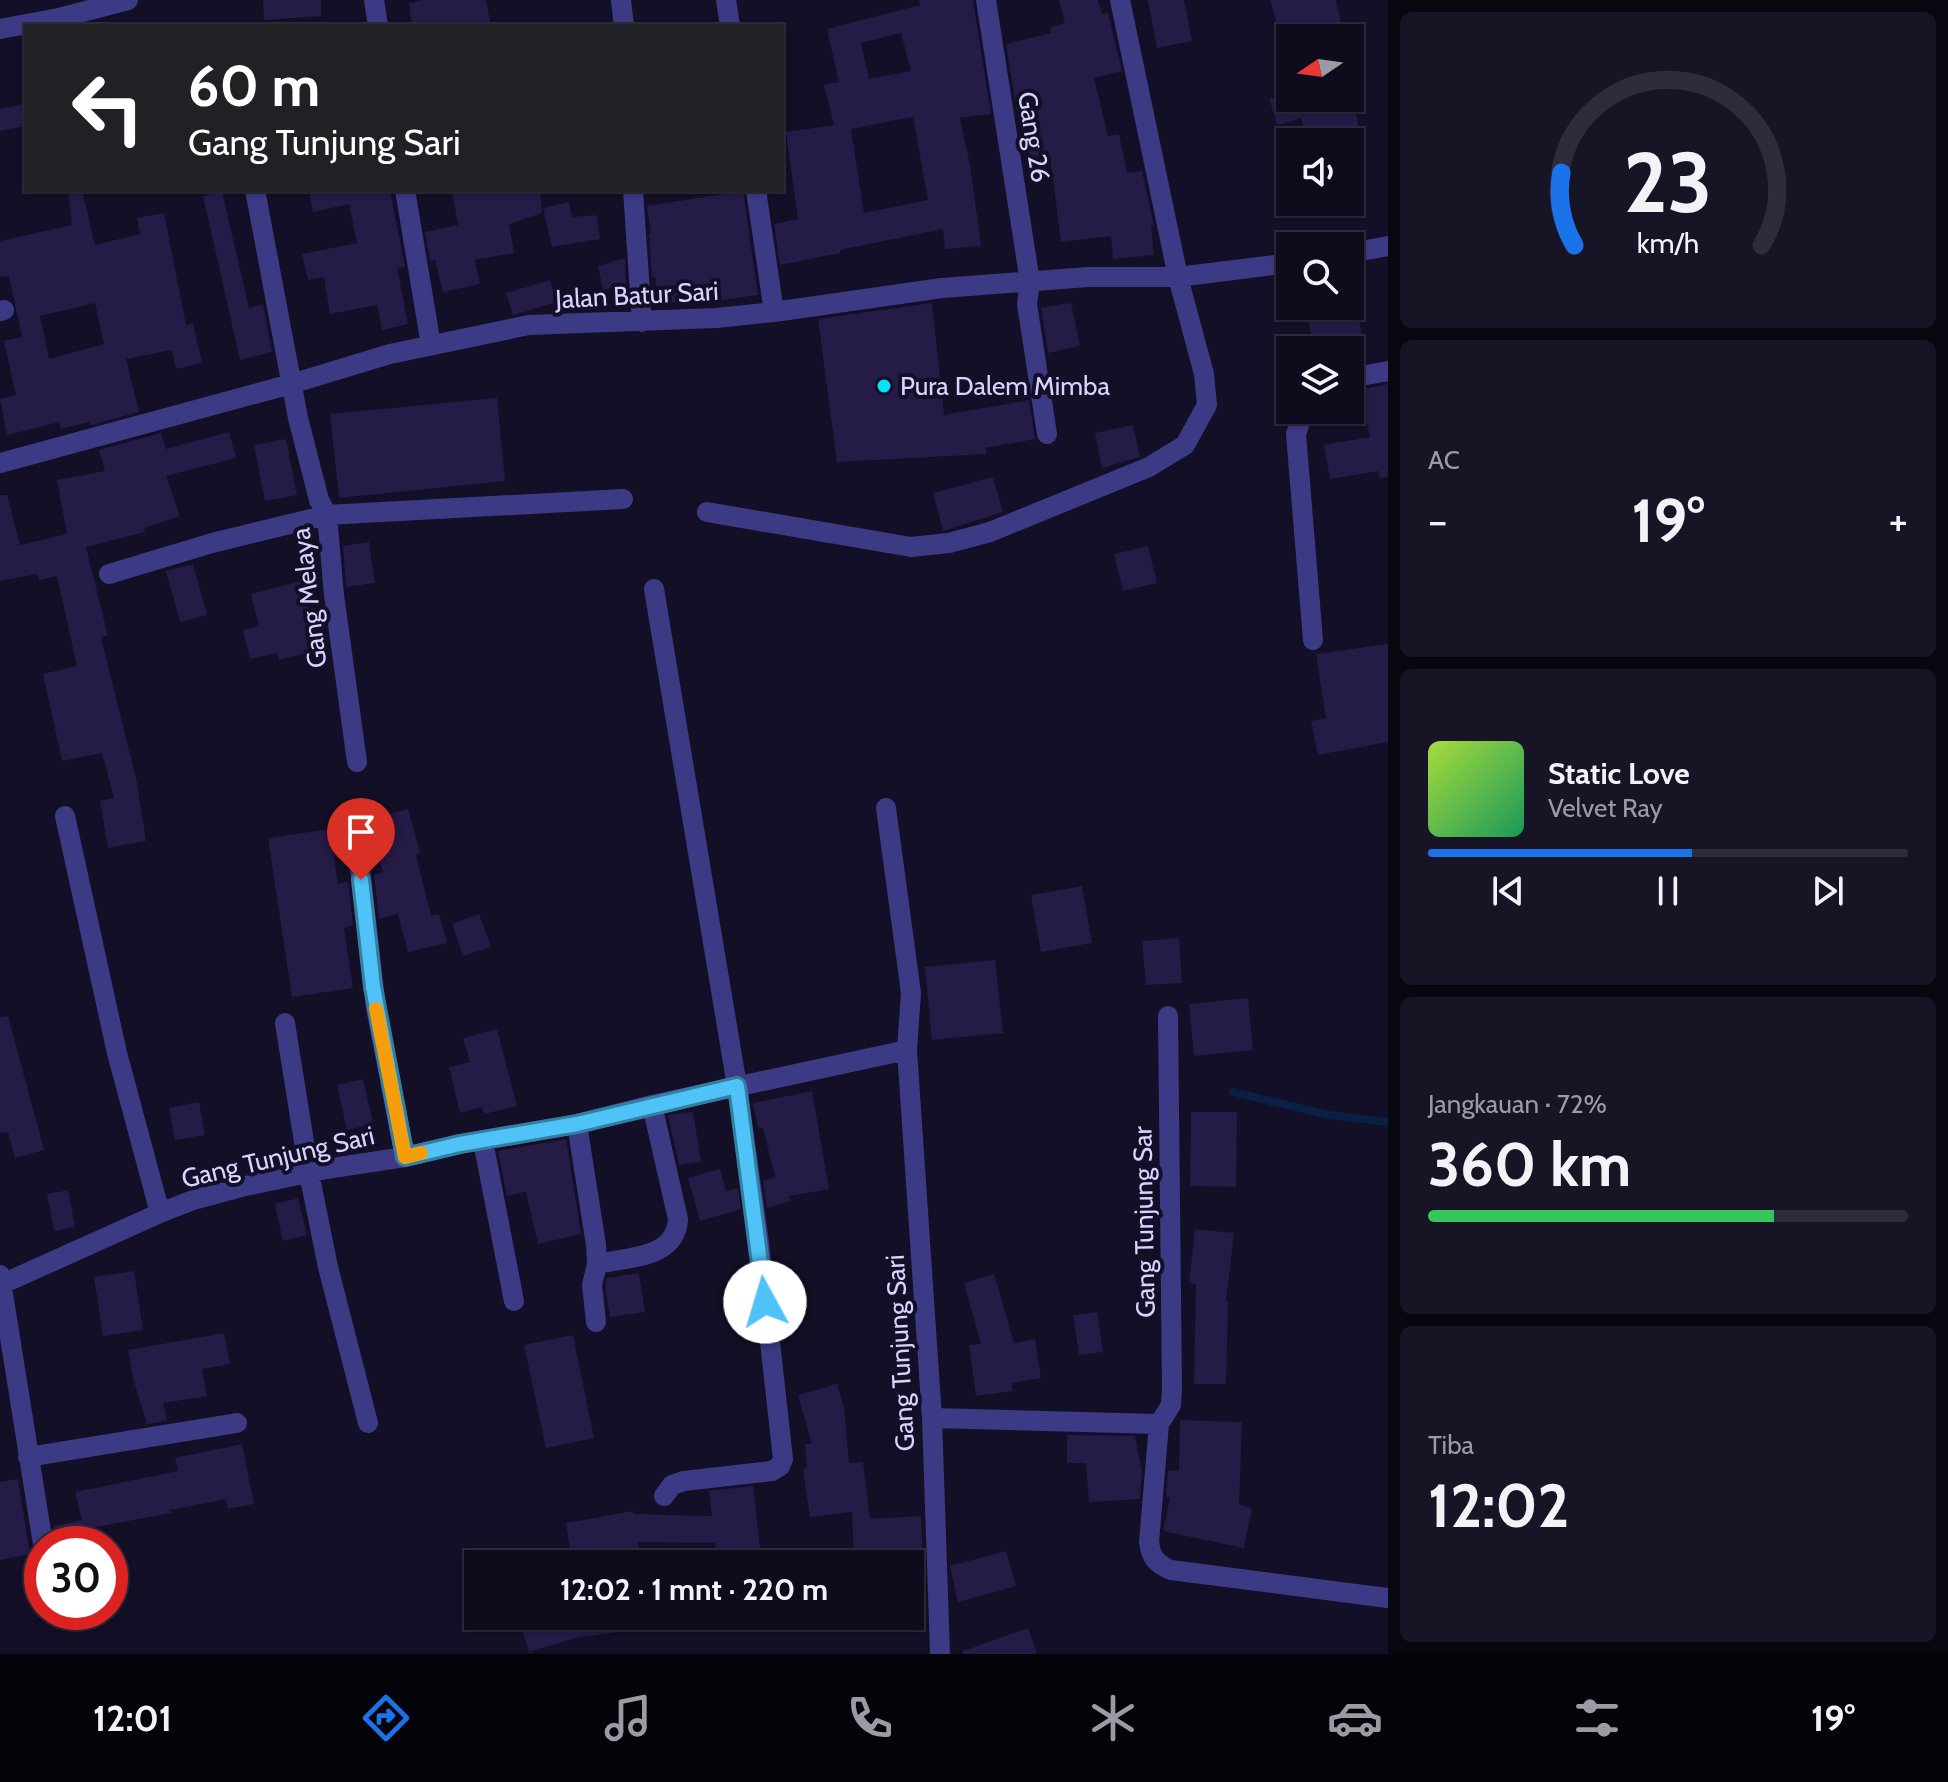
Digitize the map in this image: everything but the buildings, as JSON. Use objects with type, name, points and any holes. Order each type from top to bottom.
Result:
[{"type":"street","points":[[374,0],[378,24]]},
{"type":"street","points":[[621,0],[624,24]]},
{"type":"street","points":[[726,0],[730,24]]},
{"type":"street","name":"Gang 26","points":[[986,0],[1030,282],[1027,304],[1047,434]]},
{"type":"street","points":[[707,512],[911,547],[949,543],[990,532],[1149,467],[1185,445],[1207,405],[1204,374],[1178,277],[1120,0]]},
{"type":"street","points":[[27,24],[122,1]]},
{"type":"street","points":[[0,29],[24,25]]},
{"type":"street","name":"Gang Melaya","points":[[255,192],[291,384],[319,500],[327,515],[334,595],[357,762]]},
{"type":"street","points":[[405,192],[431,345]]},
{"type":"street","points":[[633,192],[642,322]]},
{"type":"street","points":[[756,192],[774,312]]},
{"type":"street","points":[[1364,250],[1388,246]]},
{"type":"street","name":"Jalan Batur Sari","points":[[0,463],[390,354],[529,325],[642,322],[774,312],[942,288],[1088,277],[1178,277],[1276,265]]},
{"type":"street","points":[[1364,375],[1388,371]]},
{"type":"street","points":[[1299,424],[1296,434],[1313,640]]},
{"type":"street","points":[[109,574],[212,543],[327,515],[623,499]]},
{"type":"street","points":[[654,589],[737,1086],[759,1243],[783,1459],[780,1466],[772,1471],[684,1481],[672,1485],[664,1496]]},
{"type":"street","name":"Gang Tunjung Sari","points":[[886,808],[911,993],[907,1050],[932,1418],[940,1654]]},
{"type":"street","points":[[65,816],[117,1053],[160,1213]]},
{"type":"street","points":[[358,851],[370,966],[405,1157]]},
{"type":"street","name":"Gang Tunjung Sar","points":[[1168,1016],[1172,1389],[1171,1405],[1159,1424],[1149,1542],[1151,1555],[1159,1565],[1171,1570],[1388,1598]]},
{"type":"street","points":[[285,1023],[328,1267],[368,1423]]},
{"type":"street","name":"Gang Tunjung Sari","points":[[40,1526],[1,1282],[193,1200],[309,1173],[577,1124],[907,1050]]},
{"type":"street","points":[[597,1264],[662,1250],[675,1237],[678,1219],[652,1105]]},
{"type":"street","points":[[577,1124],[597,1264],[592,1285],[596,1322]]},
{"type":"street","points":[[483,1141],[514,1301]]},
{"type":"street","points":[[932,1418],[1159,1424]]},
{"type":"street","points":[[28,1457],[237,1423]]},
{"type":"waterway","points":[[1233,1092],[1329,1115],[1388,1122]]},
{"type":"slow traffic","points":[[376,1009],[405,1157],[421,1153]]},
{"type":"place","name":"Pura Dalem Mimba","points":[[884,386]]},
{"type":"route","points":[[361,880],[376,1008],[405,1157],[460,1144],[577,1124],[737,1086],[765,1302]]}]
